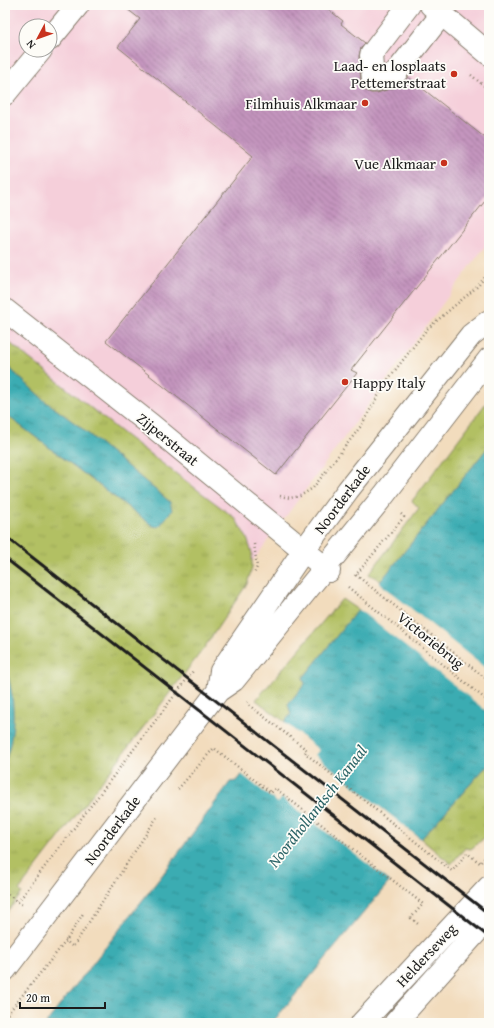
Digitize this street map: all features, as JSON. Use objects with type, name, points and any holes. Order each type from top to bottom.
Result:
[{"type":"main road","points":[[58,29],[78,5]]},
{"type":"main road","points":[[409,5],[371,55],[373,81],[395,74],[435,8],[489,54]]},
{"type":"main road","points":[[5,94],[34,58]]},
{"type":"main road","name":"Zijperstraat","points":[[5,310],[150,424],[327,569]]},
{"type":"main road","name":"Noorderkade","points":[[218,691],[221,671],[304,550],[348,490],[448,364],[472,335],[489,321]]},
{"type":"main road","name":"Noorderkade","points":[[5,970],[218,691],[234,680],[327,569],[489,359]]},
{"type":"main road","name":"Helderseweg","points":[[362,1023],[489,887]]},
{"type":"main road","name":"Helderseweg","points":[[395,1023],[489,918]]},
{"type":"path","points":[[278,496],[290,498],[300,496],[313,488],[361,426],[386,382],[427,329],[478,286],[489,272]]},
{"type":"path","points":[[252,539],[257,567],[253,580]]},
{"type":"path","name":"Victoriebrug","points":[[356,575],[489,682]]},
{"type":"path","name":"Victoriebrug","points":[[359,596],[489,702]]},
{"type":"path","points":[[5,892],[18,902],[196,667]]},
{"type":"path","points":[[252,706],[307,750],[305,753],[317,763],[452,871],[467,853],[480,864]]},
{"type":"path","points":[[175,793],[214,748],[272,793],[275,788],[423,904],[411,918],[420,926]]},
{"type":"path","points":[[66,941],[73,947],[161,810]]},
{"type":"shaded area","points":[[5,5],[489,5],[489,241],[222,603],[5,425]]},
{"type":"green space","points":[[5,339],[126,436],[235,518],[247,538],[252,553],[252,568],[247,584],[204,648],[19,890],[22,893],[5,915],[5,762],[10,740],[12,714],[10,689],[5,667],[5,414],[153,526],[170,502],[80,427],[45,401],[5,364]]},
{"type":"green space","points":[[489,399],[489,446],[381,581],[369,574],[419,508],[412,501]]},
{"type":"green space","points":[[342,599],[358,610],[303,678],[305,684],[288,704],[291,714],[285,722],[256,700]]},
{"type":"green space","points":[[489,765],[489,834],[471,849],[465,848],[451,864],[421,839]]},
{"type":"water","points":[[5,364],[45,401],[80,427],[170,502],[172,510],[159,527],[153,526],[5,414]]},
{"type":"water","name":"Noordhollandsch Kanaal","points":[[489,446],[489,765],[421,839],[404,827],[372,867],[390,881],[272,1023],[46,1023],[163,874],[230,782],[237,781],[248,767],[270,786],[302,746],[278,730],[291,714],[288,704],[305,684],[303,678]]},
{"type":"water","points":[[5,667],[9,678],[13,702],[13,727],[9,751],[5,762]]},
{"type":"pier","points":[[378,582],[489,671],[489,713],[357,608]]},
{"type":"pier","points":[[283,721],[319,750],[315,755],[423,841],[420,841],[405,830],[375,867],[391,880],[391,882],[282,798],[278,803],[240,773],[247,765],[249,765],[270,784],[299,746],[277,731]]},
{"type":"building","points":[[122,5],[323,5],[343,21],[341,24],[365,43],[361,48],[359,56],[361,82],[365,90],[371,93],[377,93],[399,86],[408,77],[489,141],[489,196],[351,370],[357,373],[276,475],[106,341],[253,156],[118,47],[140,19]]},
{"type":"railway","points":[[5,536],[489,914]]},
{"type":"railway","points":[[5,558],[489,937]]},
{"type":"place","name":"Laad- en losplaats Pettemerstraat","points":[[454,74]]},
{"type":"place","name":"Filmhuis Alkmaar","points":[[365,103]]},
{"type":"place","name":"Vue Alkmaar","points":[[444,163]]},
{"type":"place","name":"Happy Italy","points":[[345,382]]}]
